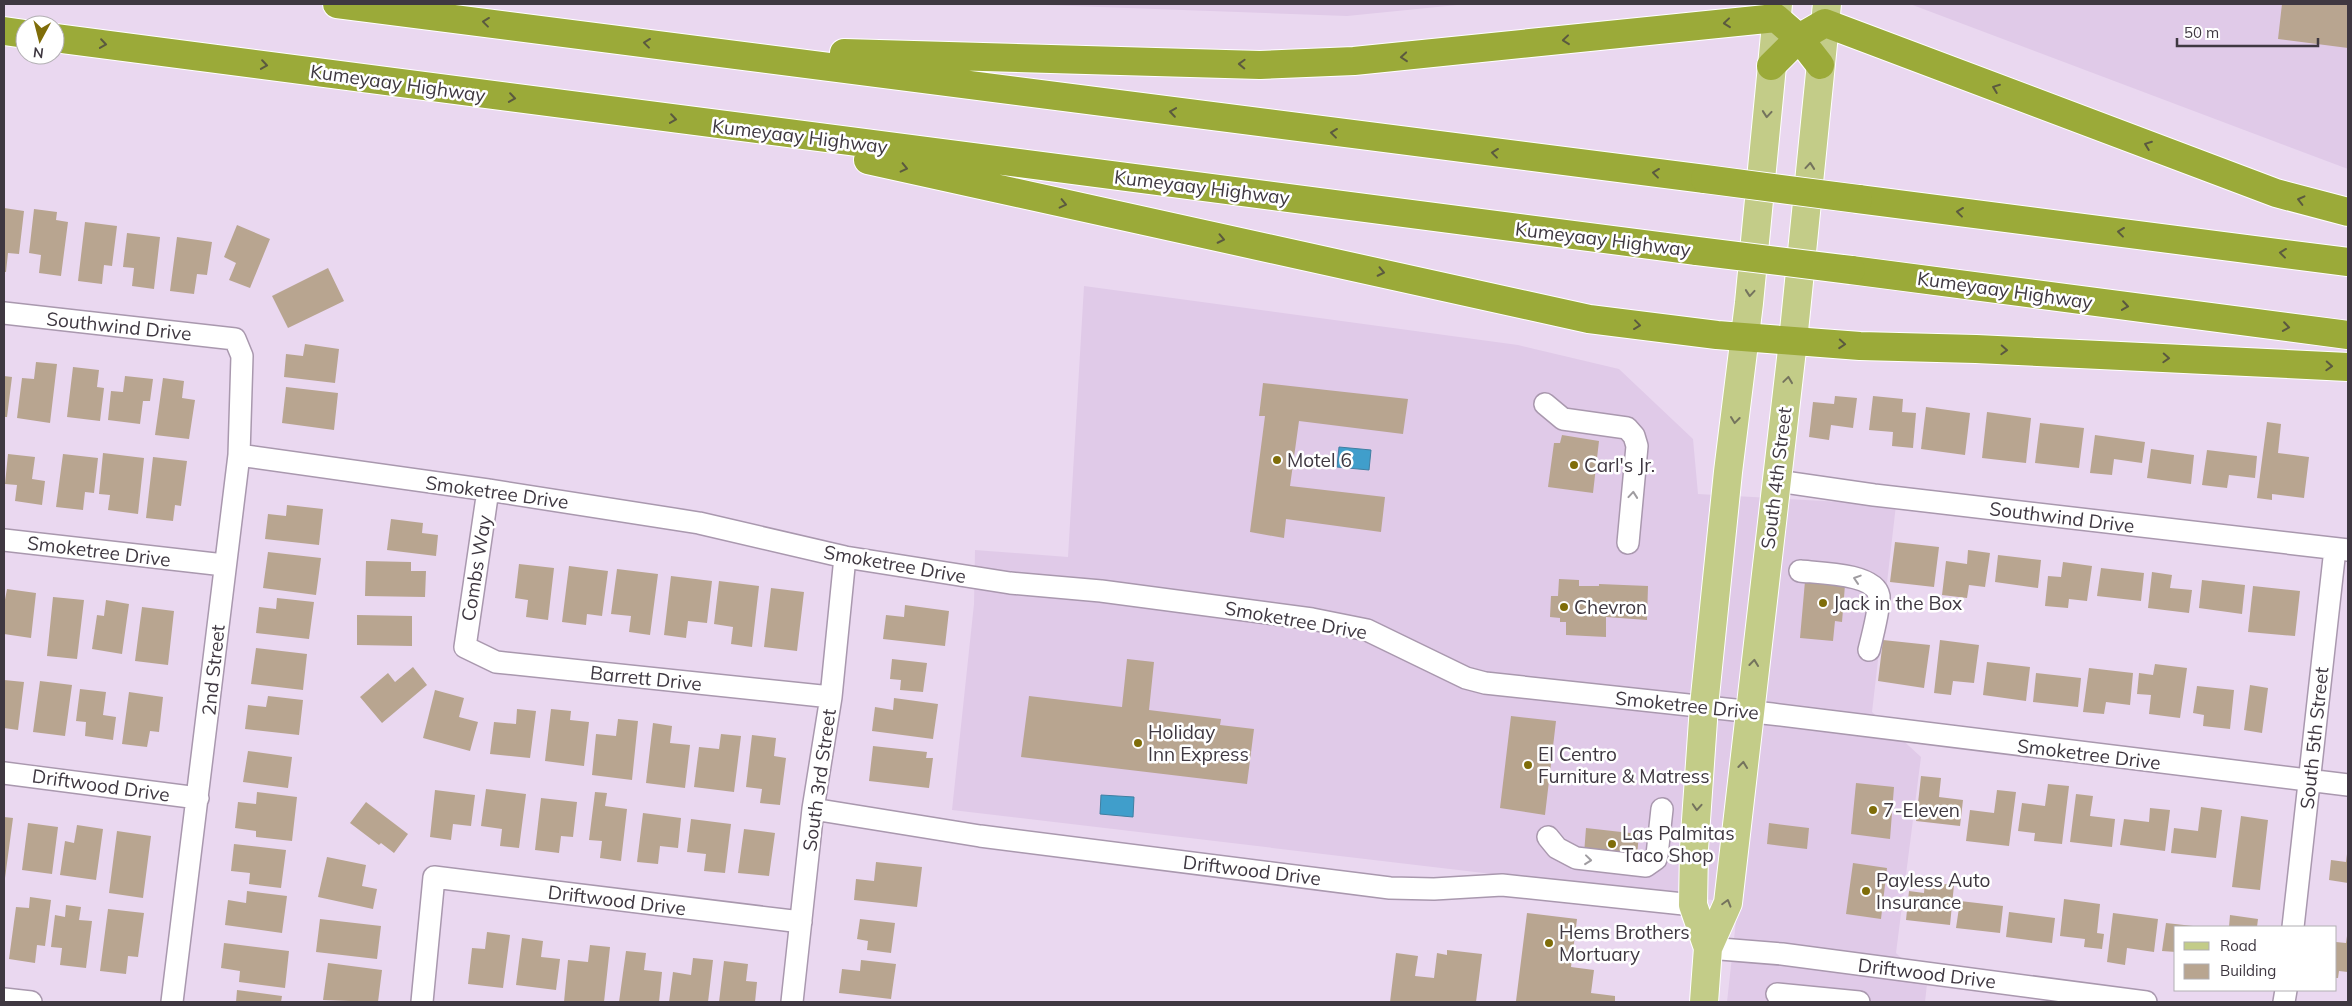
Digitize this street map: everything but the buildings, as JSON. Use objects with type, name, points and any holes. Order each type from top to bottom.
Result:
[{"type":"highway","points":[[337,4],[2348,262]]},
{"type":"highway","points":[[695,49],[1260,65],[1354,61],[1777,11],[1820,65]]},
{"type":"highway","points":[[1771,66],[1826,14],[2276,194],[2348,212]]},
{"type":"highway","name":"Kumeyaay Highway","points":[[65,39],[790,135],[2348,335]]},
{"type":"highway","points":[[790,135],[863,159],[1589,319],[1745,337],[1860,346],[1976,349],[2348,367]]},
{"type":"main road","name":"South 4th Street","points":[[1708,948],[1693,905],[1694,849],[1704,706],[1728,472],[1745,337],[1777,11]]},
{"type":"main road","name":"South 4th Street","points":[[1704,1002],[1708,948],[1728,903],[1793,341],[1826,14]]},
{"type":"street","name":"Southwind Drive","points":[[4,313],[235,339]]},
{"type":"street","name":"2nd Street","points":[[172,1002],[198,798],[224,565],[239,455],[242,356],[235,339]]},
{"type":"street","points":[[1545,404],[1563,419],[1627,428],[1634,436],[1637,446],[1628,544]]},
{"type":"street","name":"Smoketree Drive","points":[[239,455],[488,490],[699,523],[845,557],[1010,583],[1101,591],[1306,618],[1367,630],[1466,678],[1486,683],[1704,706],[2348,786]]},
{"type":"street","name":"Southwind Drive","points":[[1777,481],[1874,495],[2342,549]]},
{"type":"street","name":"Combs Way","points":[[465,647],[488,490]]},
{"type":"street","name":"Smoketree Drive","points":[[4,540],[224,565]]},
{"type":"street","name":"South 5th Street","points":[[2293,926],[2309,781],[2342,549]]},
{"type":"street","name":"South 3rd Street","points":[[792,1002],[813,809],[831,697],[845,557]]},
{"type":"street","points":[[1800,571],[1854,577],[1874,588],[1879,596],[1870,650]]},
{"type":"street","name":"Barrett Drive","points":[[465,647],[496,662],[831,697]]},
{"type":"street","name":"Driftwood Drive","points":[[4,772],[198,798]]},
{"type":"street","name":"Driftwood Drive","points":[[813,809],[980,836],[1390,888],[1434,889],[1502,885],[1693,905]]},
{"type":"street","points":[[1548,837],[1557,848],[1576,858],[1646,866],[1656,859],[1662,809]]},
{"type":"street","name":"Driftwood Drive","points":[[422,1002],[434,877],[801,922]]},
{"type":"street","name":"Driftwood Drive","points":[[1708,948],[1782,954],[2146,1002]]},
{"type":"street","points":[[1778,994],[1858,1002]]},
{"type":"street","points":[[4,999],[31,1002]]},
{"type":"shaded area","points":[[1018,4],[1467,4],[1347,16]]},
{"type":"shaded area","points":[[1910,4],[2348,4],[2348,169]]},
{"type":"shaded area","points":[[1084,286],[1518,345],[1619,369],[1693,439],[1698,494],[1896,505],[1872,712],[1921,757],[1896,953],[1927,984],[1925,1002],[1727,1002],[1738,903],[952,810],[974,604],[975,550],[1068,557]]},
{"type":"water","points":[[1339,447],[1371,450],[1369,470],[1337,467]]},
{"type":"water","points":[[1101,795],[1134,797],[1133,817],[1100,814]]},
{"type":"place","name":"Motel 6","points":[[1277,460]]},
{"type":"place","name":"Carl's Jr.","points":[[1574,465]]},
{"type":"place","name":"Jack in the Box","points":[[1823,603]]},
{"type":"place","name":"Chevron","points":[[1564,607]]},
{"type":"place","name":"Holiday Inn Express","points":[[1138,743]]},
{"type":"place","name":"El Centro Furniture & Matress","points":[[1528,765]]},
{"type":"place","name":"7-Eleven","points":[[1873,810]]},
{"type":"place","name":"Las Palmitas Taco Shop","points":[[1612,844]]},
{"type":"place","name":"Payless Auto Insurance","points":[[1866,891]]},
{"type":"place","name":"Hems Brothers Mortuary","points":[[1549,943]]}]
